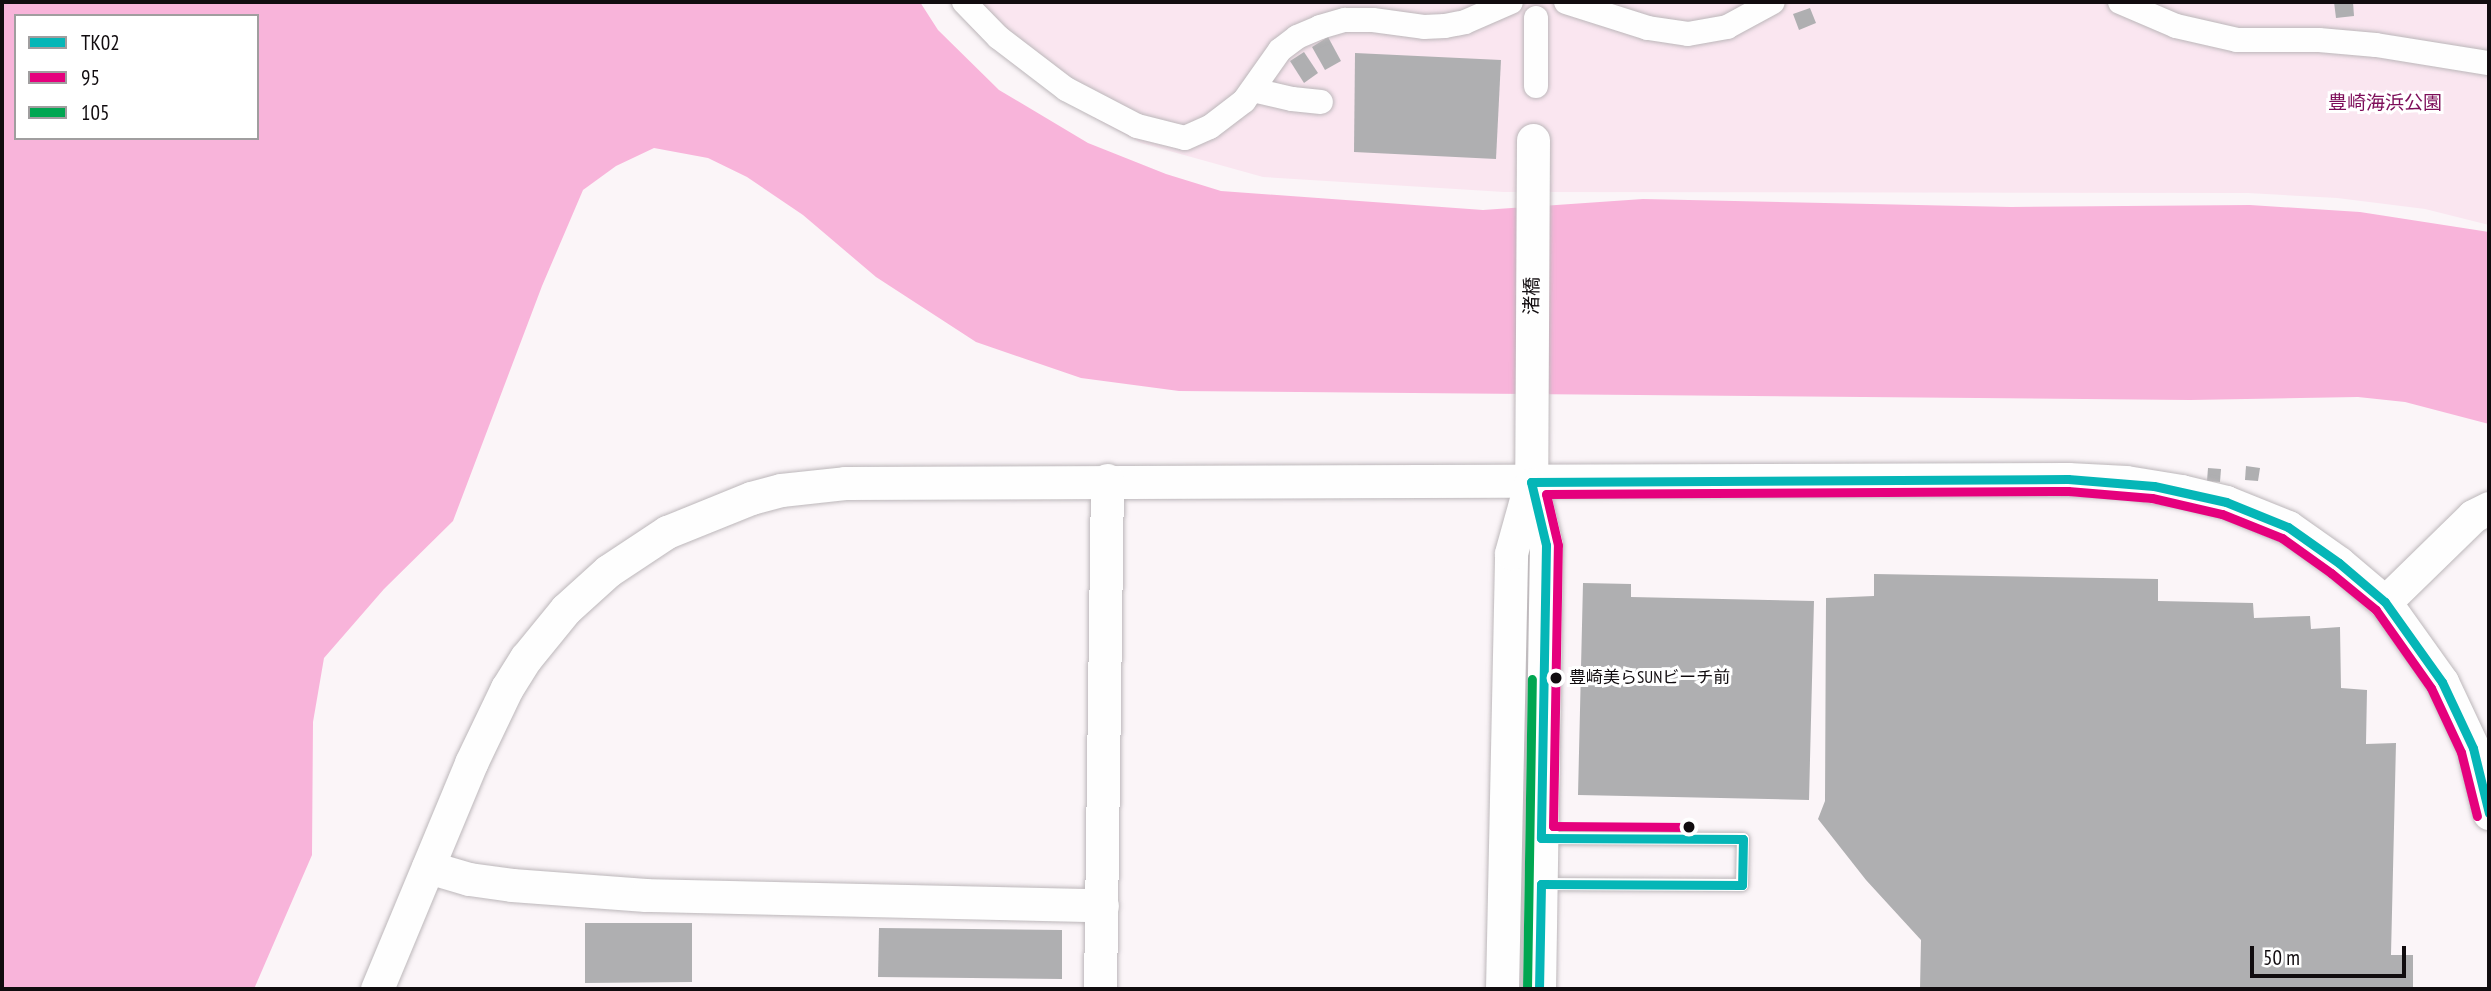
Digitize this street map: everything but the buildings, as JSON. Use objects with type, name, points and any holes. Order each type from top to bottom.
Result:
[{"type":"street","points":[[964,2],[998,37],[1036,69],[1094,106],[1162,135],[1185,138],[1210,127],[1244,101],[1280,50],[1297,37],[1345,20],[1373,20],[1424,27],[1445,26],[1511,3],[1515,9],[1535,18],[1550,14],[1564,2],[1648,28],[1688,34],[1727,27],[1773,2]]},
{"type":"street","points":[[2120,2],[2176,26],[2237,40],[2319,40],[2441,54],[2489,63]]},
{"type":"street","points":[[1535,18],[1535,86]]},
{"type":"street","points":[[1253,90],[1281,98],[1321,102]]},
{"type":"street","name":"渚橋","points":[[1531,482],[1533,140]]},
{"type":"street","points":[[377,989],[471,763],[507,688],[526,658],[566,609],[586,589],[630,555],[667,532],[751,498],[811,486],[878,481],[2068,479],[2154,486],[2226,502],[2288,527],[2339,563],[2385,602],[2442,682],[2473,748],[2489,813]]},
{"type":"street","points":[[1100,989],[1107,480]]},
{"type":"street","points":[[1531,482],[1546,545],[1539,989]]},
{"type":"street","points":[[1502,989],[1511,553],[1531,482]]},
{"type":"street","points":[[2385,602],[2473,516],[2489,508]]},
{"type":"street","points":[[428,866],[469,879],[512,885],[633,894],[909,903],[1102,905]]},
{"type":"lane","points":[[1541,838],[1743,839],[1742,885],[1541,884]]},
{"type":"green space","name":"豊崎海浜公園","points":[[949,2],[2489,2],[2489,225],[2425,209],[2337,198],[2248,193],[1504,192],[1263,177],[1141,143],[1094,118],[1015,66],[974,31]]},
{"type":"shaded area","points":[[2,2],[920,2],[938,30],[999,90],[1088,143],[1166,174],[1221,191],[1483,210],[1643,199],[2011,207],[2250,205],[2360,212],[2489,232],[2489,424],[2405,402],[2358,397],[2190,400],[1179,391],[1081,378],[976,342],[876,277],[803,215],[747,177],[708,158],[654,148],[616,166],[583,190],[542,286],[453,521],[384,589],[324,658],[313,722],[312,855],[254,989],[2,989]]},
{"type":"transit line","name":"TK02","points":[[1531,482],[2068,479],[2154,486],[2226,502],[2288,527],[2339,563],[2385,602],[2442,682],[2473,748],[2489,813]]},
{"type":"transit line","name":"TK02","points":[[1531,482],[1546,545],[1541,838]]},
{"type":"transit line","name":"95","points":[[1689,827],[1553,826],[1558,545],[1546,494],[2068,491],[2152,498],[2222,514],[2282,538],[2376,610],[2431,688],[2461,752],[2477,816]]},
{"type":"transit line","name":"105","points":[[1527,989],[1532,679]]},
{"type":"transit line","name":"TK02","points":[[1541,838],[1743,839],[1742,885],[1541,884]]},
{"type":"transit line","name":"TK02","points":[[1539,989],[1541,884]]},
{"type":"place","name":"豊崎美らSUNビーチ前","points":[[1556,678]]}]
